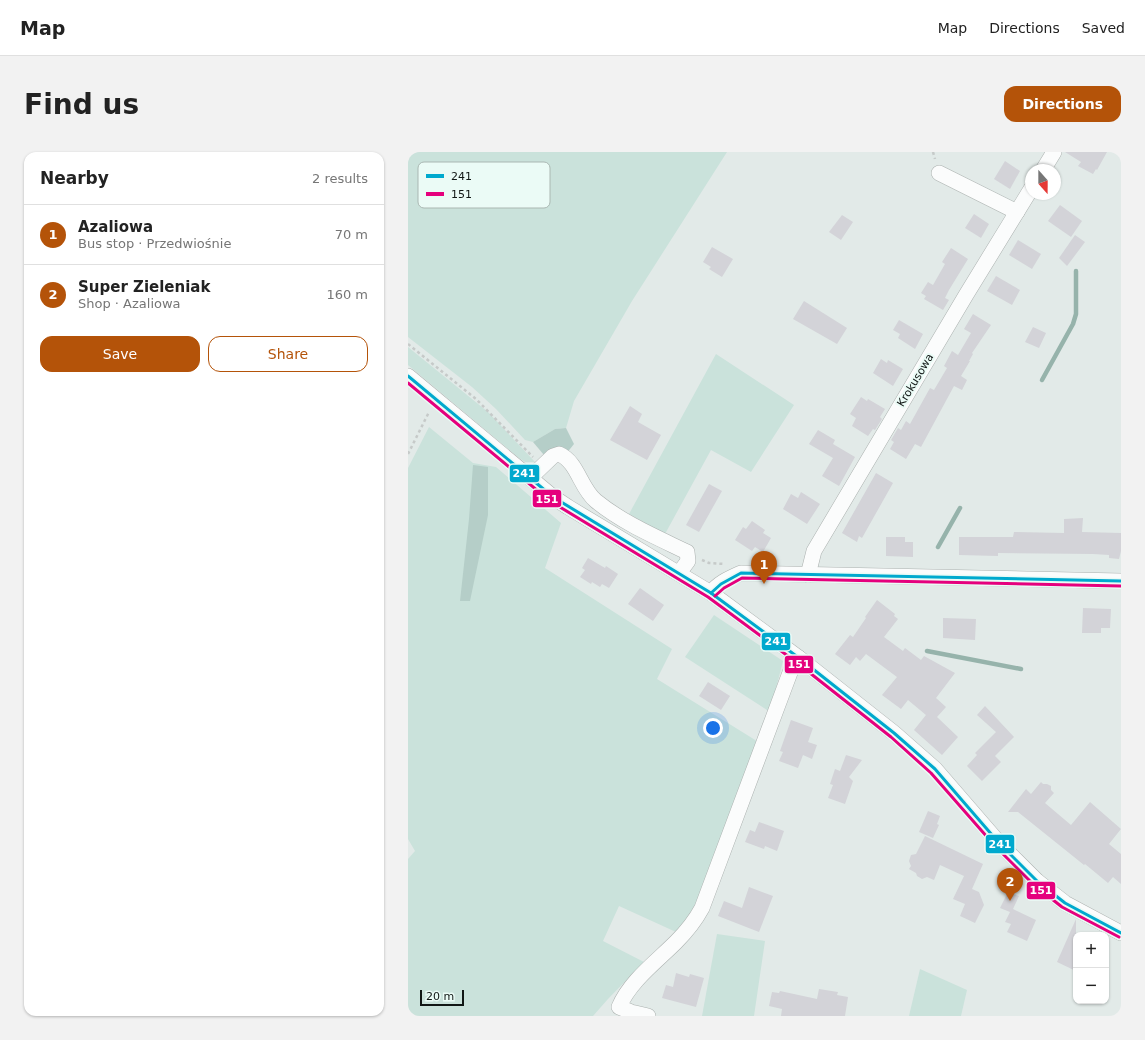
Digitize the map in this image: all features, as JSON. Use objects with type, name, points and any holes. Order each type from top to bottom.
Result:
[{"type":"street","points":[[1047,164],[1054,152]]},
{"type":"street","points":[[939,173],[1016,212]]},
{"type":"street","name":"Krokusowa","points":[[808,575],[814,551],[1025,198]]},
{"type":"street","points":[[408,376],[530,478],[568,507],[711,593],[799,658],[894,733],[935,769],[999,843],[1037,881],[1065,903],[1121,933]]},
{"type":"street","points":[[530,478],[553,456],[559,454],[565,457],[572,464],[586,491],[594,500],[634,526],[688,552],[688,562],[679,573]]},
{"type":"street","points":[[711,593],[715,588],[727,580],[741,573],[1121,582]]},
{"type":"street","points":[[648,1016],[631,1012],[619,1006],[624,996],[644,973],[692,925],[702,908],[791,670],[799,658]]},
{"type":"path","points":[[408,344],[476,399],[542,465]]},
{"type":"path","points":[[408,454],[436,399]]},
{"type":"green space","points":[[408,152],[727,152],[632,301],[574,401],[566,428],[555,429],[533,442],[525,440],[496,409],[472,387],[408,337]]},
{"type":"green space","points":[[408,347],[488,412],[535,462],[525,462],[519,458],[408,365]]},
{"type":"green space","points":[[716,354],[794,405],[751,472],[711,450],[665,534],[629,514]]},
{"type":"green space","points":[[429,427],[473,463],[496,467],[561,523],[545,568],[672,649],[657,679],[760,743],[694,914],[676,932],[619,906],[603,941],[644,962],[593,1016],[408,1016],[408,859],[415,851],[408,839],[408,468]]},
{"type":"green space","points":[[566,428],[574,444],[566,454],[544,455],[533,442],[555,429]]},
{"type":"green space","points":[[473,465],[488,467],[488,515],[470,601],[460,601],[469,519]]},
{"type":"green space","points":[[714,615],[783,661],[770,712],[685,657]]},
{"type":"green space","points":[[717,934],[765,941],[754,1016],[702,1016]]},
{"type":"green space","points":[[920,969],[967,990],[961,1016],[909,1016]]},
{"type":"building","points":[[1065,152],[1107,152],[1097,170],[1096,169],[1093,174],[1078,166],[1081,162]]},
{"type":"building","points":[[1005,161],[1020,171],[1010,189],[994,179]]},
{"type":"building","points":[[1060,205],[1082,221],[1071,237],[1048,221]]},
{"type":"building","points":[[974,214],[989,224],[981,238],[965,228]]},
{"type":"building","points":[[842,215],[853,222],[841,240],[829,232]]},
{"type":"building","points":[[1075,235],[1085,242],[1067,266],[1059,258]]},
{"type":"building","points":[[1018,240],[1041,254],[1032,269],[1009,255]]},
{"type":"building","points":[[712,247],[733,259],[722,277],[709,269],[711,267],[703,262]]},
{"type":"building","points":[[951,248],[968,259],[945,298],[949,300],[943,310],[924,299],[926,296],[921,293],[928,282],[933,285],[945,264],[942,262]]},
{"type":"building","points":[[996,276],[1020,290],[1012,305],[987,291]]},
{"type":"building","points":[[804,301],[847,328],[837,344],[793,319]]},
{"type":"building","points":[[973,314],[991,325],[972,353],[973,354],[970,361],[961,376],[967,380],[962,390],[954,386],[921,447],[915,444],[906,459],[890,449],[894,442],[891,440],[898,428],[901,430],[906,421],[910,424],[930,388],[934,390],[947,368],[944,366],[952,351],[958,355],[971,333],[964,329]]},
{"type":"building","points":[[899,320],[923,334],[915,349],[898,338],[900,334],[893,330]]},
{"type":"building","points":[[1033,327],[1046,333],[1039,348],[1025,342]]},
{"type":"building","points":[[881,359],[887,363],[888,360],[903,369],[893,386],[873,373]]},
{"type":"building","points":[[861,397],[867,401],[868,399],[885,409],[880,417],[882,419],[875,430],[873,429],[868,436],[852,426],[856,418],[850,414]]},
{"type":"building","points":[[630,406],[642,414],[638,422],[661,435],[647,460],[610,440]]},
{"type":"building","points":[[818,430],[835,440],[833,444],[855,457],[839,486],[822,476],[833,458],[809,444]]},
{"type":"building","points":[[876,473],[893,483],[862,538],[859,536],[857,542],[842,533]]},
{"type":"building","points":[[709,484],[722,491],[699,532],[686,525]]},
{"type":"building","points":[[801,492],[820,504],[807,524],[783,509],[791,494],[798,498]]},
{"type":"building","points":[[1083,518],[1082,532],[1121,533],[1121,551],[1119,559],[1109,558],[1109,555],[1093,554],[998,553],[998,556],[959,555],[959,537],[1013,537],[1014,532],[1064,533],[1064,519]]},
{"type":"building","points":[[752,521],[765,530],[763,533],[771,538],[763,552],[755,547],[752,551],[735,540],[743,527],[746,529]]},
{"type":"building","points":[[886,537],[905,537],[905,542],[913,542],[913,557],[886,556]]},
{"type":"building","points":[[588,558],[605,568],[606,566],[618,574],[609,588],[602,584],[600,587],[592,582],[591,584],[580,577],[585,570],[582,568]]},
{"type":"building","points":[[640,588],[664,605],[653,621],[628,604]]},
{"type":"building","points":[[877,600],[895,614],[894,616],[898,619],[884,637],[903,651],[905,648],[921,660],[924,656],[955,673],[936,698],[946,707],[937,717],[958,737],[942,755],[914,730],[926,715],[908,700],[901,709],[882,695],[897,677],[866,654],[860,661],[856,657],[850,665],[835,654],[850,635],[853,637]]},
{"type":"building","points":[[1083,608],[1111,609],[1110,628],[1101,628],[1101,633],[1082,633]]},
{"type":"building","points":[[943,618],[976,619],[975,640],[943,638]]},
{"type":"building","points":[[708,682],[730,696],[721,710],[699,696]]},
{"type":"building","points":[[985,706],[1014,737],[995,756],[1001,762],[982,781],[967,766],[977,755],[975,753],[996,732],[977,715]]},
{"type":"building","points":[[791,720],[813,728],[808,742],[817,745],[812,759],[803,755],[798,768],[779,761],[783,752],[780,751]]},
{"type":"building","points":[[846,755],[862,760],[849,777],[853,781],[845,804],[828,798],[833,785],[830,784],[835,769],[840,771]]},
{"type":"building","points":[[1041,782],[1051,786],[1051,790],[1054,793],[1045,803],[1071,825],[1090,802],[1121,829],[1109,844],[1121,854],[1121,884],[1113,877],[1108,883],[1018,812],[1008,812],[1026,789],[1031,794]]},
{"type":"building","points":[[928,811],[940,816],[937,824],[939,825],[933,838],[919,832]]},
{"type":"building","points":[[759,822],[784,831],[777,851],[765,846],[764,849],[745,842],[750,830],[755,832]]},
{"type":"building","points":[[925,836],[983,864],[972,889],[979,892],[984,905],[975,923],[960,916],[965,904],[953,899],[964,876],[940,865],[934,880],[927,877],[922,879],[909,869],[911,866],[909,861],[911,855],[916,854]]},
{"type":"building","points":[[749,887],[773,896],[759,932],[718,916],[724,901],[742,908]]},
{"type":"building","points":[[1008,892],[1019,896],[1013,909],[1036,920],[1027,941],[1007,932],[1011,924],[1005,922],[1010,912],[1000,908]]},
{"type":"building","points":[[1076,919],[1076,932],[1073,932],[1073,970],[1057,962]]},
{"type":"building","points":[[676,973],[689,977],[690,974],[704,978],[696,1007],[662,998],[666,985],[673,987]]},
{"type":"building","points":[[819,989],[838,992],[837,995],[848,997],[845,1016],[781,1016],[782,1009],[769,1006],[772,992],[779,993],[780,991],[817,999]]},
{"type":"waterway","points":[[1042,380],[1073,324],[1076,314],[1076,271]]},
{"type":"waterway","points":[[938,547],[960,508]]},
{"type":"waterway","points":[[927,651],[1021,669]]},
{"type":"transit line","name":"241","points":[[408,376],[553,497],[711,593],[799,658],[894,733],[935,769],[999,843],[1037,881],[1065,903],[1121,933]]},
{"type":"transit line","name":"151","points":[[408,383],[550,501],[708,597],[796,662],[891,737],[931,773],[995,846],[1034,885],[1062,907],[1119,937]]},
{"type":"transit line","name":"241","points":[[711,593],[721,584],[741,573],[1121,581]]},
{"type":"transit line","name":"151","points":[[715,596],[724,588],[742,578],[1121,586]]},
{"type":"place","name":"Azaliowa","points":[[764,584]]},
{"type":"place","name":"Super Zieleniak","points":[[1010,901]]}]
